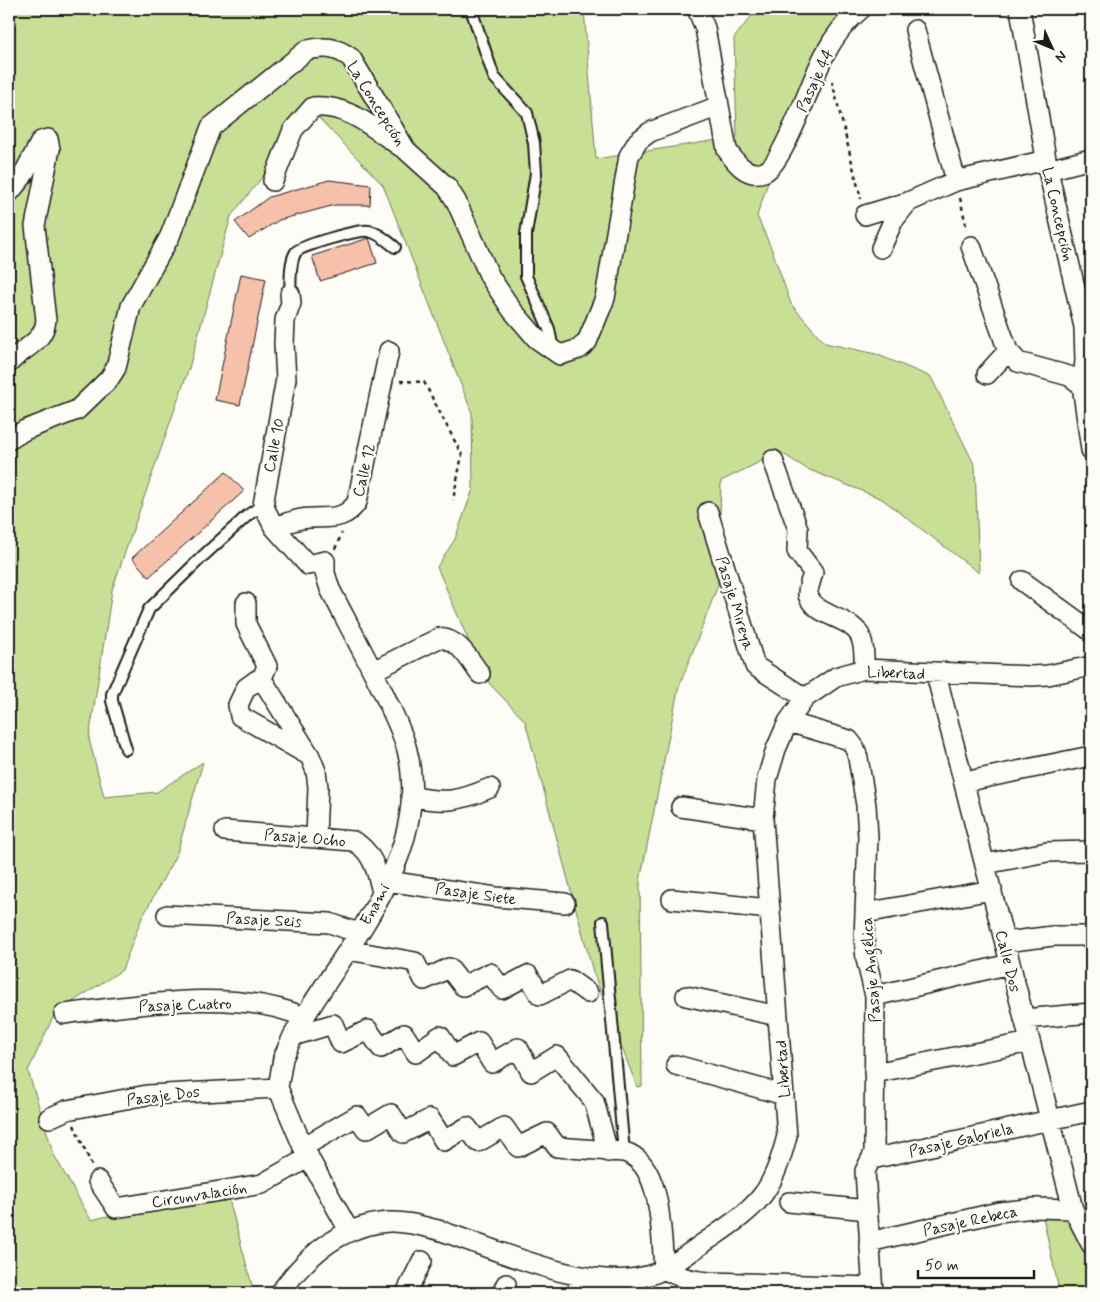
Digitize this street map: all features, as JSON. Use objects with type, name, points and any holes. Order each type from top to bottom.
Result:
[{"type":"street","points":[[553,351],[560,355],[568,354],[579,349],[587,342],[605,298],[629,156],[638,141],[650,132],[719,106],[705,28],[697,9]]},
{"type":"street","name":"Pasaje 44","points":[[719,106],[727,150],[737,164],[745,170],[764,172],[772,167],[779,158],[825,53],[841,30],[861,9]]},
{"type":"street","name":"La Concepción","points":[[1020,9],[1047,165],[1084,327],[1085,362],[1082,385],[1091,450]]},
{"type":"street","points":[[915,30],[956,181]]},
{"type":"street","name":"La Concepción","points":[[9,440],[25,430],[77,410],[109,379],[116,368],[131,306],[170,236],[212,127],[307,50],[324,46],[340,50],[351,58],[406,150],[447,187],[456,201],[490,277],[512,310],[537,339],[553,351]]},
{"type":"street","points":[[273,181],[293,130],[313,107],[326,106],[350,112],[406,150]]},
{"type":"street","points":[[9,193],[22,177],[41,141],[48,139],[50,149],[35,226],[46,320],[45,331],[39,339],[9,364]]},
{"type":"street","points":[[865,215],[908,202],[956,181],[1091,159]]},
{"type":"street","points":[[881,248],[893,221],[908,202]]},
{"type":"street","points":[[970,246],[1008,351],[1018,362],[1070,376],[1082,385]]},
{"type":"street","name":"Calle 10","points":[[263,504],[286,379],[285,320],[291,303],[290,294]]},
{"type":"street","name":"Calle 12","points":[[274,527],[302,519],[335,518],[349,513],[357,502],[389,351]]},
{"type":"street","points":[[987,374],[1008,351]]},
{"type":"street","points":[[773,460],[798,529],[797,551],[813,572],[808,592],[809,597],[817,607],[856,630],[864,648],[864,669]]},
{"type":"street","points":[[263,504],[274,527],[308,565],[325,561]]},
{"type":"street","name":"Pasaje Mireya","points":[[708,512],[755,666],[805,698]]},
{"type":"street","name":"Enami","points":[[278,1088],[283,1058],[293,1036],[304,1016],[348,950],[401,856],[411,796],[407,750],[398,724],[373,671],[330,590],[325,561]]},
{"type":"street","points":[[1022,581],[1091,631]]},
{"type":"street","points":[[246,603],[246,624],[267,666],[261,681]]},
{"type":"street","points":[[373,671],[439,638],[448,638],[454,642],[480,674]]},
{"type":"street","name":"Libertad","points":[[280,1293],[297,1269],[320,1247],[349,1231],[388,1222],[415,1224],[579,1284],[616,1279],[644,1285],[664,1269],[745,1216],[761,1200],[779,1168],[787,1136],[763,819],[767,779],[776,749],[788,722],[805,698],[836,677],[864,669],[936,674],[1032,676],[1048,675],[1091,666]]},
{"type":"street","name":"Calle Dos","points":[[936,674],[1073,1209],[1091,1244]]},
{"type":"street","points":[[310,756],[240,716],[238,705],[246,688],[257,680],[261,681],[272,692],[310,756],[316,771],[318,787],[316,837]]},
{"type":"street","name":"Pasaje Angélica","points":[[788,722],[849,740],[855,748],[866,805],[868,837],[865,913],[866,959],[876,996],[874,1153],[865,1171],[872,1290]]},
{"type":"street","points":[[964,782],[1091,756]]},
{"type":"street","points":[[411,796],[434,801],[462,800],[490,788]]},
{"type":"street","points":[[681,807],[763,819]]},
{"type":"street","name":"Pasaje Ocho","points":[[225,831],[353,841],[362,845],[372,860],[385,887]]},
{"type":"street","points":[[985,864],[1047,852],[1091,851]]},
{"type":"street","name":"Pasaje Siete","points":[[385,887],[565,903]]},
{"type":"street","points":[[865,913],[992,890]]},
{"type":"street","points":[[672,899],[770,910]]},
{"type":"street","name":"Pasaje Seis","points":[[167,915],[330,923],[358,933]]},
{"type":"street","points":[[1005,942],[1053,936],[1091,936]]},
{"type":"street","points":[[348,950],[415,962],[424,980],[449,968],[463,986],[490,973],[502,989],[528,975],[540,995],[570,980],[588,993]]},
{"type":"street","points":[[876,996],[1010,964]]},
{"type":"street","points":[[686,996],[778,1016]]},
{"type":"street","name":"Pasaje Cuatro","points":[[64,1014],[187,1002],[236,1002],[282,1007],[304,1016]]},
{"type":"street","points":[[1024,1019],[1091,1013]]},
{"type":"street","points":[[293,1036],[333,1024],[341,1044],[368,1030],[381,1048],[404,1034],[416,1053],[440,1036],[453,1056],[479,1042],[492,1063],[518,1048],[532,1072],[557,1056],[594,1101],[616,1152]]},
{"type":"street","points":[[874,1073],[1030,1042]]},
{"type":"street","points":[[676,1065],[784,1095]]},
{"type":"street","points":[[278,1088],[306,1152],[349,1231]]},
{"type":"street","name":"Pasaje Dos","points":[[49,1118],[68,1110],[147,1094],[278,1088]]},
{"type":"street","name":"Pasaje Gabriela","points":[[872,1159],[1091,1111]]},
{"type":"street","points":[[306,1152],[358,1116],[366,1129],[391,1114],[403,1133],[430,1119],[444,1141],[467,1127],[478,1142],[504,1127],[518,1147],[546,1133],[557,1147],[633,1154],[640,1160],[650,1176],[660,1217],[664,1269],[690,1281],[872,1290]]},
{"type":"street","name":"Circunvalación","points":[[98,1181],[116,1208],[262,1184],[306,1152]]},
{"type":"street","points":[[789,1202],[867,1210]]},
{"type":"street","name":"Pasaje Rebeca","points":[[869,1242],[999,1212],[1035,1208],[1073,1209]]},
{"type":"street","points":[[406,1293],[422,1261]]},
{"type":"lane","points":[[471,9],[494,76],[527,113],[534,143],[536,173],[526,234],[526,276],[549,329],[553,351]]},
{"type":"lane","points":[[290,294],[293,259],[297,251],[308,245],[367,230],[378,234],[395,247]]},
{"type":"lane","points":[[126,749],[112,701],[112,694],[149,609],[202,556],[263,504]]},
{"type":"lane","points":[[603,922],[616,1152]]},
{"type":"path","points":[[832,78],[865,215]]},
{"type":"path","points":[[956,181],[970,246]]},
{"type":"path","points":[[382,380],[424,382],[462,455],[453,500]]},
{"type":"path","points":[[325,561],[337,546],[349,513]]},
{"type":"path","points":[[68,1110],[98,1181]]},
{"type":"green space","points":[[9,9],[584,9],[596,159],[737,137],[734,38],[757,9],[862,9],[851,17],[800,84],[757,216],[772,250],[791,304],[825,343],[876,354],[931,377],[975,466],[979,573],[882,499],[807,469],[780,452],[721,481],[718,585],[678,690],[640,881],[642,1086],[637,1087],[593,972],[525,721],[485,679],[437,567],[455,539],[473,489],[472,413],[383,185],[314,113],[231,216],[189,368],[112,590],[89,739],[104,797],[157,792],[203,762],[177,853],[141,920],[122,970],[55,1013],[28,1071],[54,1155],[91,1220],[226,1188],[254,1293],[9,1293]]},
{"type":"green space","points":[[1073,1210],[1091,1258],[1091,1280],[1076,1293],[1051,1293],[1058,1286],[1043,1217]]},
{"type":"building","points":[[329,180],[371,185],[370,205],[335,205],[279,220],[249,239],[235,222],[269,197]]},
{"type":"building","points":[[369,238],[377,263],[320,281],[312,256]]},
{"type":"building","points":[[241,274],[266,279],[240,405],[215,400]]},
{"type":"building","points":[[226,472],[244,491],[149,577],[132,558]]},
{"type":"waterway","points":[[9,12],[12,9]]}]
